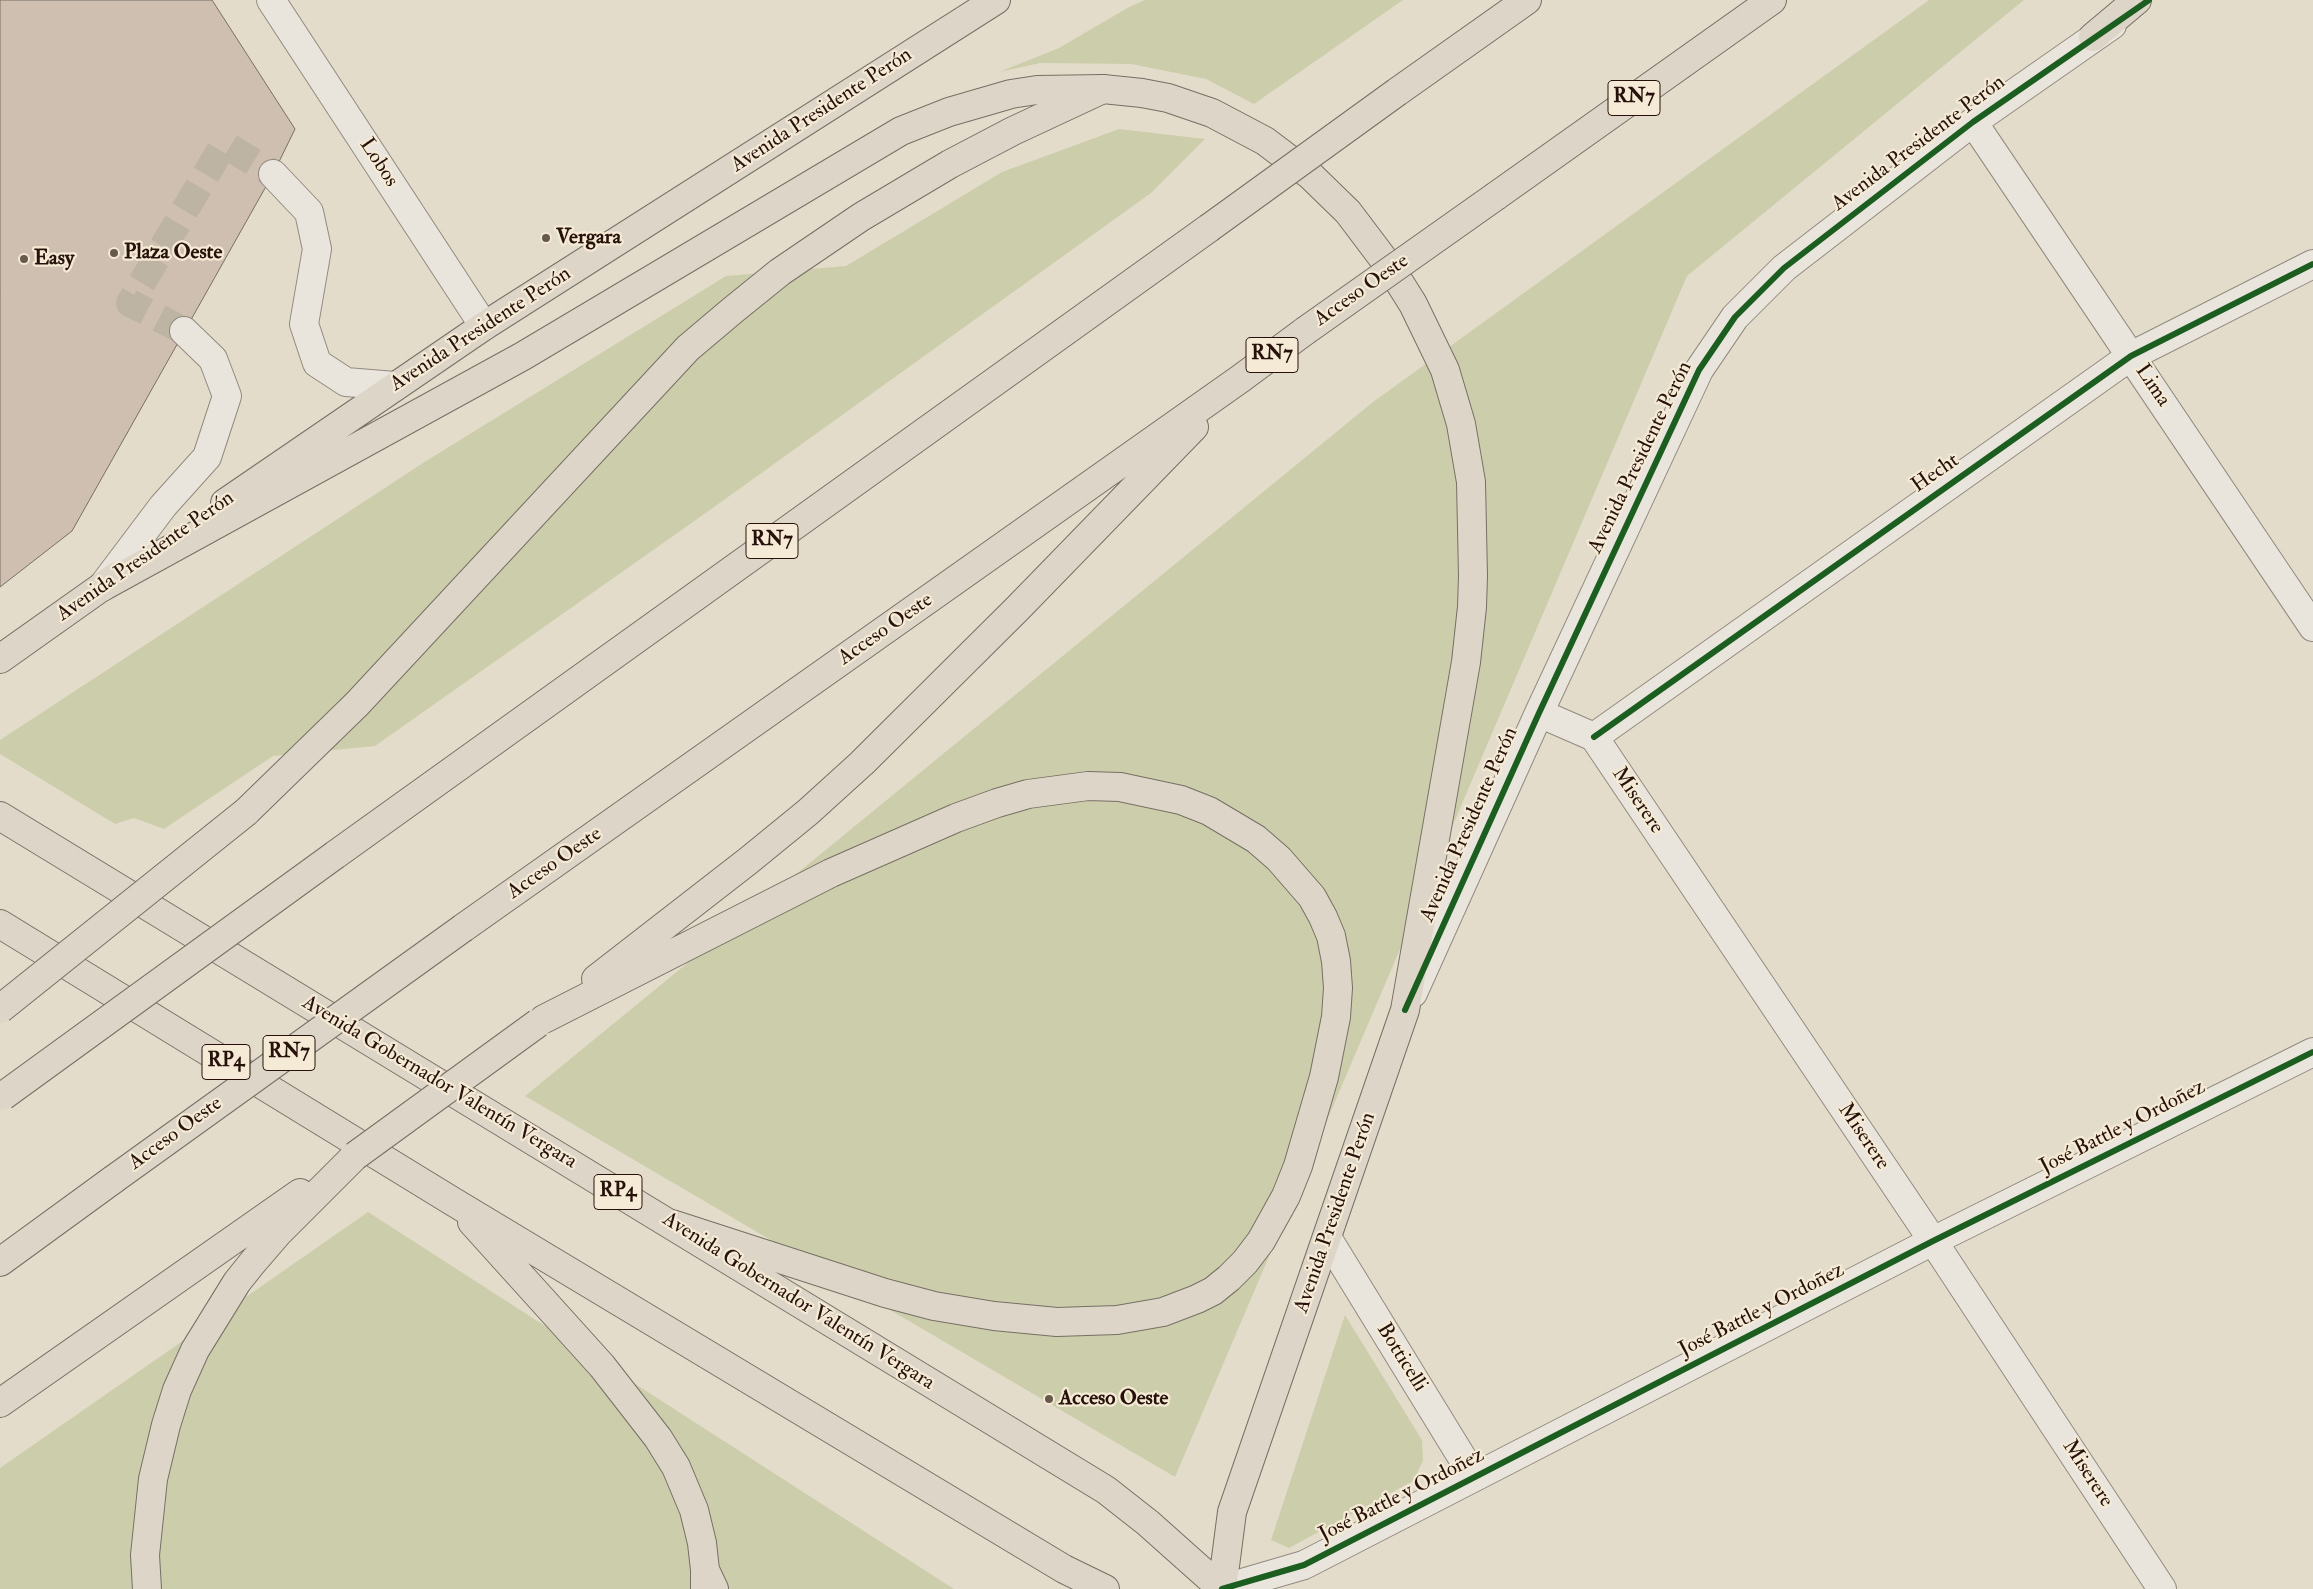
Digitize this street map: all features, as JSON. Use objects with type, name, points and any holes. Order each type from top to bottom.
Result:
[{"type":"main road","name":"Avenida Presidente Perón","points":[[0,659],[102,587],[484,326],[996,0]]},
{"type":"main road","name":"RN7","points":[[2,1097],[335,854],[1527,0]]},
{"type":"main road","name":"Acceso Oeste","points":[[0,1262],[463,928],[1240,379],[1772,0]]},
{"type":"main road","points":[[2094,37],[2137,0]]},
{"type":"main road","points":[[0,1009],[246,812],[357,704],[688,348],[733,310],[780,272],[877,208],[950,164],[1005,135],[1103,89]]},
{"type":"main road","points":[[102,587],[522,356],[901,131],[949,112],[1012,94],[1037,90],[1103,89],[1168,98],[1212,113],[1265,141],[1310,175],[1348,212],[1391,269],[1414,304],[1445,370],[1461,424],[1471,482],[1472,607],[1466,662],[1405,1010]]},
{"type":"main road","points":[[0,1403],[214,1252],[355,1156],[541,1021],[748,861],[808,812],[862,763],[1018,608],[1240,379]]},
{"type":"main road","points":[[541,1021],[831,873],[956,818],[997,803],[1028,794],[1065,789],[1088,786],[1120,787],[1180,800],[1209,811],[1249,835],[1279,859],[1307,890],[1323,917],[1331,936],[1336,961],[1338,988],[1336,1017],[1322,1086],[1298,1166],[1286,1196],[1261,1241],[1245,1262],[1214,1291],[1163,1312],[1118,1320],[1057,1322],[994,1316],[934,1306],[886,1293],[672,1224]]},
{"type":"main road","name":"Avenida Gobernador Valentín Vergara","points":[[0,816],[1106,1490],[1148,1523],[1222,1589]]},
{"type":"main road","name":"RP4","points":[[0,924],[452,1201],[1064,1569],[1104,1589]]},
{"type":"main road","name":"Avenida Presidente Perón","points":[[1222,1589],[1232,1512],[1328,1239],[1405,1010]]},
{"type":"main road","points":[[147,1589],[146,1555],[153,1479],[166,1425],[177,1390],[194,1350],[237,1282],[278,1233],[355,1156]]},
{"type":"main road","points":[[452,1201],[602,1366],[658,1438],[676,1467],[694,1510],[702,1543],[708,1583]]},
{"type":"street","name":"Lobos","points":[[271,0],[484,326]]},
{"type":"street","name":"Avenida Presidente Perón","points":[[1405,1010],[1539,713],[1699,370],[1735,317],[1784,268],[1972,122],[2149,0]]},
{"type":"street","name":"Lima","points":[[1972,122],[2313,627]]},
{"type":"street","points":[[273,174],[309,212],[316,248],[304,324],[317,363],[346,382],[395,386]]},
{"type":"street","name":"Hecht","points":[[1594,736],[2131,356],[2313,264]]},
{"type":"street","points":[[102,587],[163,506],[206,457],[227,396],[213,359],[184,331]]},
{"type":"street","points":[[1539,713],[1594,736]]},
{"type":"street","name":"Miserere","points":[[1594,736],[1933,1241],[2162,1589]]},
{"type":"street","name":"José Battle y Ordoñez","points":[[1222,1589],[1304,1565],[1933,1241],[2313,1052]]},
{"type":"street","name":"Botticelli","points":[[1328,1239],[1474,1476]]},
{"type":"green space","points":[[1145,0],[1403,0],[1254,104],[1206,79],[1131,64],[1040,63],[999,72],[1059,48],[1129,7]]},
{"type":"green space","points":[[1929,0],[2024,0],[1687,276],[1175,1477],[525,1096],[1373,402]]},
{"type":"green space","points":[[1119,129],[1205,139],[1151,193],[710,510],[375,746],[273,756],[164,829],[134,818],[115,824],[0,754],[0,740],[426,461],[726,276],[846,266],[1002,172]]},
{"type":"green space","points":[[368,1212],[954,1589],[0,1589],[0,1468]]},
{"type":"green space","points":[[1345,1315],[1422,1440],[1423,1461],[1413,1481],[1289,1548],[1271,1540]]},
{"type":"building","name":"Plaza Oeste","points":[[0,0],[212,0],[295,129],[273,174],[72,531],[0,587]]},
{"type":"tunnel","points":[[184,331],[130,303],[224,144],[273,174]]},
{"type":"cycle path","points":[[1405,1010],[1539,713],[1699,370],[1735,317],[1784,268],[1973,122],[2149,0]]},
{"type":"cycle path","points":[[1594,737],[2131,356],[2313,264]]},
{"type":"cycle path","points":[[1222,1589],[1304,1565],[1933,1241],[2313,1052]]},
{"type":"place","name":"Vergara","points":[[546,238]]},
{"type":"place","name":"Plaza Oeste","points":[[114,253]]},
{"type":"place","name":"Easy","points":[[24,259]]},
{"type":"place","name":"Acceso Oeste","points":[[1049,1399]]}]
